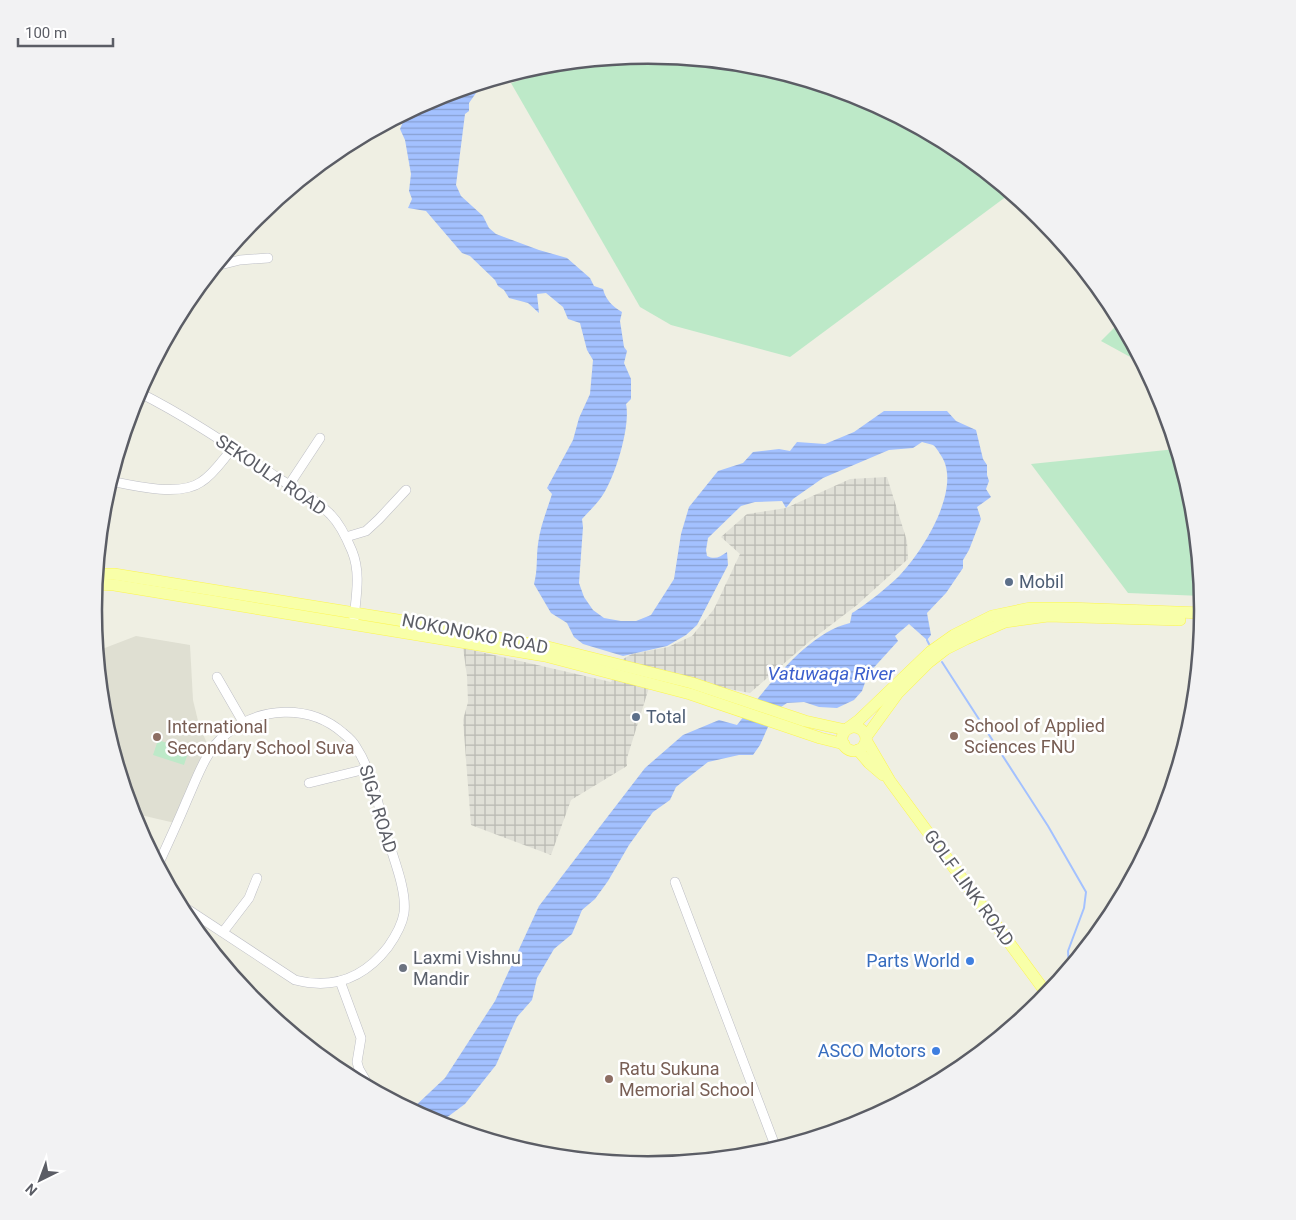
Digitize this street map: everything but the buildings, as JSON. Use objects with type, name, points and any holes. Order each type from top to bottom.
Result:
[{"type":"main road","name":"NOKONOKO ROAD","points":[[103,574],[114,574],[545,656],[577,659],[690,694],[749,708],[780,718],[847,729]]},
{"type":"main road","name":"NOKONOKO ROAD","points":[[103,584],[354,619]]},
{"type":"main road","points":[[1194,613],[1030,608],[992,616],[954,635],[930,652],[874,706],[847,729],[843,736],[844,744],[848,749],[858,750],[863,746],[866,738],[898,693],[928,663],[959,642],[1005,622],[1048,616],[1194,621]]},
{"type":"main road","name":"NOKONOKO ROAD","points":[[780,718],[820,738],[844,744]]},
{"type":"main road","points":[[847,729],[852,727],[859,728],[866,738]]},
{"type":"main road","name":"GOLF LINK ROAD","points":[[866,738],[890,781],[1042,987]]},
{"type":"main road","name":"GOLF LINK ROAD","points":[[858,750],[869,763],[890,781]]},
{"type":"street","points":[[226,264],[240,260],[268,258]]},
{"type":"street","name":"SEKOULA ROAD","points":[[145,396],[234,448],[332,515],[346,537],[357,568],[357,594],[354,619]]},
{"type":"street","points":[[289,485],[320,438]]},
{"type":"street","points":[[117,482],[157,489],[185,489],[200,483],[234,448]]},
{"type":"street","points":[[346,537],[366,531],[379,520],[406,490]]},
{"type":"street","points":[[217,677],[244,722]]},
{"type":"street","name":"SIGA ROAD","points":[[161,858],[196,780],[212,750],[224,735],[244,722],[274,713],[286,712],[312,716],[337,728],[355,744],[363,757],[375,793],[399,880],[404,913],[397,933],[380,958],[358,975],[340,981],[318,984],[304,982],[288,977],[223,932]]},
{"type":"street","points":[[309,783],[366,768]]},
{"type":"street","points":[[198,918],[223,932],[249,898],[257,878]]},
{"type":"street","points":[[674,882],[774,1142]]},
{"type":"street","points":[[340,981],[361,1038],[358,1059],[359,1069],[363,1075]]},
{"type":"shaded area","points":[[887,477],[907,541],[908,559],[857,605],[810,641],[750,693],[653,675],[627,758],[627,766],[571,800],[551,855],[471,825],[463,720],[468,702],[463,648],[611,682],[623,659],[632,654],[668,647],[692,636],[714,609],[740,554],[721,537],[747,514],[786,508],[850,479]]},
{"type":"shaded area","name":"International Secondary School Suva","points":[[136,636],[190,645],[193,700],[199,725],[209,748],[175,823],[142,815],[120,751],[112,717],[103,649]]},
{"type":"green space","points":[[612,65],[684,65],[755,74],[824,93],[890,120],[951,156],[1006,197],[790,357],[671,325],[640,307],[511,83],[542,74]]},
{"type":"green space","points":[[1115,327],[1133,358],[1101,341]]},
{"type":"green space","points":[[1170,450],[1184,503],[1190,539],[1194,596],[1128,593],[1031,464]]},
{"type":"green space","points":[[158,740],[189,750],[184,765],[153,755]]},
{"type":"water","name":"Vatuwaqa River","points":[[477,91],[469,103],[469,111],[465,114],[456,185],[461,196],[483,216],[489,228],[496,234],[567,258],[590,278],[594,286],[603,289],[610,302],[622,312],[620,321],[624,347],[627,351],[624,363],[631,379],[631,399],[626,404],[627,414],[624,439],[611,480],[598,502],[582,519],[579,583],[584,597],[593,610],[604,618],[636,621],[651,615],[674,579],[681,534],[689,507],[718,471],[743,463],[753,452],[779,449],[790,451],[797,442],[825,444],[854,432],[884,411],[947,411],[956,421],[976,430],[983,459],[987,465],[989,481],[986,489],[991,497],[977,507],[981,519],[963,560],[963,568],[946,593],[927,613],[931,635],[927,640],[909,624],[895,636],[898,641],[868,674],[862,691],[854,700],[837,708],[819,707],[804,702],[787,703],[775,711],[760,745],[753,755],[739,755],[708,762],[676,787],[670,800],[653,812],[629,845],[595,899],[582,910],[572,934],[554,949],[537,978],[532,1000],[517,1017],[496,1065],[465,1104],[446,1118],[417,1105],[445,1078],[495,1001],[539,906],[645,768],[683,735],[719,720],[737,725],[773,680],[802,651],[818,638],[850,623],[852,613],[900,575],[919,550],[938,518],[947,483],[946,467],[940,454],[933,445],[922,442],[913,448],[889,450],[823,478],[793,499],[786,508],[782,501],[755,502],[741,506],[708,538],[707,556],[713,558],[727,552],[728,565],[697,625],[686,635],[667,646],[623,656],[583,644],[574,637],[567,623],[551,613],[534,584],[539,538],[552,494],[547,488],[573,440],[579,418],[590,394],[593,360],[587,350],[580,323],[568,319],[563,307],[546,293],[537,294],[539,313],[528,303],[509,298],[495,280],[470,256],[462,253],[426,211],[408,208],[412,199],[409,191],[411,174],[405,140],[400,129],[403,122],[439,105]]},
{"type":"waterway","points":[[927,640],[929,644]]},
{"type":"waterway","points":[[942,662],[1048,826],[1086,892],[1084,908],[1068,951],[1068,958]]},
{"type":"place","name":"Mobil","points":[[1009,582]]},
{"type":"place","name":"Total","points":[[636,717]]},
{"type":"place","name":"School of Applied Sciences FNU","points":[[954,736]]},
{"type":"place","name":"International Secondary School Suva","points":[[157,737]]},
{"type":"place","name":"Parts World","points":[[970,961]]},
{"type":"place","name":"Laxmi Vishnu Mandir","points":[[403,968]]},
{"type":"place","name":"ASCO Motors","points":[[936,1051]]},
{"type":"place","name":"Ratu Sukuna Memorial School","points":[[609,1079]]}]
